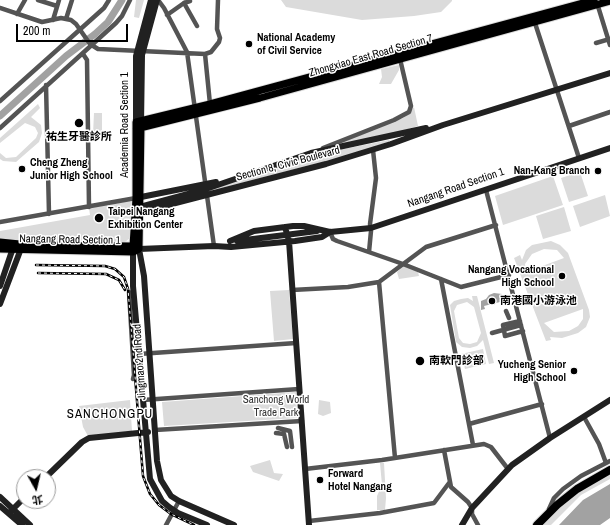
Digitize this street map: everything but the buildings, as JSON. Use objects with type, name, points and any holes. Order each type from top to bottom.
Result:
[{"type":"highway","points":[[538,525],[557,505],[609,466]]},
{"type":"main road","name":"Zhongxiao East Road Section 7","points":[[139,125],[400,59],[596,1],[610,1]]},
{"type":"main road","name":"Zhongxiao East Road Section 7","points":[[195,112],[210,104],[534,19]]},
{"type":"main road","name":"Academia Road Section 1","points":[[135,249],[138,210],[139,125]]},
{"type":"main road","name":"Nangang Road Section 1","points":[[0,242],[14,247]]},
{"type":"main road","name":"Nangang Road Section 1","points":[[0,249],[22,247],[135,249]]},
{"type":"street","points":[[17,14],[25,0]]},
{"type":"street","points":[[38,0],[57,6]]},
{"type":"street","points":[[53,20],[59,0]]},
{"type":"street","points":[[66,19],[72,0]]},
{"type":"street","points":[[0,101],[8,92],[104,8],[109,0]]},
{"type":"street","points":[[0,128],[46,85],[83,54],[122,16],[130,0]]},
{"type":"street","name":"Academia Road Section 1","points":[[139,125],[140,51],[151,0]]},
{"type":"street","points":[[157,0],[168,15],[187,52],[214,246]]},
{"type":"street","name":"Academia Road Section 1","points":[[140,51],[157,0]]},
{"type":"street","points":[[0,8],[42,22],[61,18],[66,19],[76,24],[91,45],[98,49],[205,54],[211,52],[219,42],[220,38],[217,29],[218,0]]},
{"type":"street","points":[[168,15],[184,3],[190,1]]},
{"type":"street","points":[[596,1],[610,45]]},
{"type":"street","points":[[184,3],[197,26]]},
{"type":"street","points":[[534,19],[579,158]]},
{"type":"street","points":[[596,43],[610,39]]},
{"type":"street","points":[[83,54],[87,60],[89,207]]},
{"type":"street","points":[[205,54],[210,104]]},
{"type":"street","points":[[311,153],[394,120],[409,112],[411,106],[400,59]]},
{"type":"street","name":"Section 8, Civic Boulevard","points":[[206,189],[285,176],[373,150],[443,125],[557,91],[610,73]]},
{"type":"street","points":[[46,85],[49,214]]},
{"type":"street","points":[[0,97],[8,92]]},
{"type":"street","points":[[568,126],[610,112]]},
{"type":"street","name":"Section 8, Civic Boulevard","points":[[138,210],[206,189],[311,153],[443,125]]},
{"type":"street","points":[[390,137],[393,140],[391,144]]},
{"type":"street","name":"Nangang Road Section 1","points":[[135,249],[214,246],[231,247],[288,238],[321,230],[330,232],[371,228],[610,148]]},
{"type":"street","points":[[369,252],[376,178],[373,150]]},
{"type":"street","points":[[0,222],[138,198],[206,189]]},
{"type":"street","points":[[486,190],[550,438]]},
{"type":"street","points":[[292,290],[348,287],[379,282],[426,247],[496,225]]},
{"type":"street","points":[[230,241],[254,231],[285,227],[304,226],[321,230]]},
{"type":"street","points":[[285,227],[288,238],[309,524],[434,503],[450,482]]},
{"type":"street","points":[[330,232],[333,239],[403,264],[460,287],[509,276]]},
{"type":"street","name":"Nangang Road Section 1","points":[[214,246],[230,241],[322,237],[330,232]]},
{"type":"street","points":[[0,286],[14,247]]},
{"type":"street","points":[[0,304],[22,247]]},
{"type":"street","name":"Jingmao 2nd Road","points":[[135,249],[144,276],[155,430],[161,480],[171,496],[179,501],[234,525]]},
{"type":"street","name":"Jingmao 2nd Road","points":[[135,249],[133,286],[150,479],[162,501],[174,510],[207,525]]},
{"type":"street","points":[[441,279],[473,445]]},
{"type":"street","points":[[379,282],[395,458]]},
{"type":"street","points":[[129,292],[133,379]]},
{"type":"street","points":[[506,311],[509,318]]},
{"type":"street","points":[[492,333],[511,328],[521,323]]},
{"type":"street","points":[[521,323],[503,325],[505,336],[523,331]]},
{"type":"street","points":[[139,354],[296,343]]},
{"type":"street","points":[[143,400],[299,389]]},
{"type":"street","points":[[462,525],[472,508],[508,469],[550,438],[610,400]]},
{"type":"street","points":[[469,424],[542,404]]},
{"type":"street","points":[[533,525],[551,507],[554,498],[563,489],[581,476],[609,466],[584,417]]},
{"type":"street","points":[[54,469],[82,442],[89,438],[155,430],[302,421]]},
{"type":"street","points":[[284,432],[288,448]]},
{"type":"street","points":[[305,469],[395,458],[486,444],[491,447],[508,469]]},
{"type":"street","points":[[444,450],[453,490],[468,502],[472,508],[472,514],[478,525]]},
{"type":"street","points":[[0,497],[22,525]]},
{"type":"street","points":[[166,525],[179,501]]},
{"type":"street","points":[[0,506],[11,511],[30,525]]},
{"type":"street","points":[[11,511],[16,506]]},
{"type":"green space","points":[[136,0],[144,0],[139,18],[134,17]]},
{"type":"green space","points":[[281,0],[452,1],[441,12],[414,16],[362,20],[286,7]]},
{"type":"green space","points":[[399,65],[399,70],[391,84],[379,84],[382,77],[381,69]]},
{"type":"green space","points":[[38,104],[40,108],[31,117],[41,125],[42,133],[39,142],[16,162],[3,161],[0,159],[0,153],[6,158],[16,157],[36,138],[38,133],[35,127],[25,123],[0,143],[0,138]]},
{"type":"green space","points":[[414,107],[418,126],[385,136],[338,146],[337,144],[403,118],[409,114]]},
{"type":"green space","points":[[94,113],[102,113],[102,134],[93,134]]},
{"type":"green space","points":[[389,140],[391,141],[353,154],[211,191],[211,189],[314,155]]},
{"type":"green space","points":[[580,172],[588,196],[569,202],[561,178]]},
{"type":"green space","points":[[553,176],[563,205],[503,225],[495,196]]},
{"type":"green space","points":[[605,195],[610,216],[580,227],[573,206]]},
{"type":"green space","points":[[130,201],[130,238],[125,242],[37,242],[0,239],[0,231],[90,215],[89,208]]},
{"type":"green space","points":[[564,207],[571,231],[543,239],[536,216]]},
{"type":"green space","points":[[551,241],[560,245],[568,253],[589,310],[590,317],[586,327],[578,333],[562,338],[550,337],[551,340],[546,341],[514,258],[520,255],[522,260],[526,250],[532,245]],"holes":[[[544,249],[557,250],[564,258],[526,272],[525,264],[532,254]],[[583,309],[583,319],[578,326],[569,331],[554,332],[544,323]]]},
{"type":"green space","points":[[404,266],[418,272],[419,276],[399,279],[397,272]]},
{"type":"green space","points":[[289,290],[293,339],[274,341],[270,291]]},
{"type":"green space","points":[[472,296],[477,296],[494,363],[489,364],[483,340],[477,346],[470,348],[462,347],[456,342],[450,305],[454,301],[461,299],[468,298],[473,301]],"holes":[[[467,302],[474,307],[481,333],[477,342],[470,344],[463,343],[459,338],[454,311],[457,305]]]},
{"type":"green space","points":[[483,349],[486,364],[465,369],[461,354]]},
{"type":"green space","name":"Sanchong World Trade Park","points":[[296,392],[297,418],[164,426],[162,402]]},
{"type":"green space","points":[[130,400],[132,431],[88,436],[83,427],[79,406]]},
{"type":"green space","points":[[319,400],[330,402],[331,413],[323,416],[318,414]]},
{"type":"green space","points":[[270,460],[274,473],[283,474],[279,481],[253,472],[250,466]]},
{"type":"green space","points":[[380,463],[384,463],[386,498],[385,510],[377,510],[377,496],[382,485]]},
{"type":"green space","points":[[610,471],[610,479],[581,495],[551,525],[539,525],[583,487]]},
{"type":"shaded area","name":"南港國小游泳池","points":[[494,293],[502,294],[504,305],[502,306],[500,302],[484,306],[485,309],[481,310],[481,301]]},
{"type":"shaded area","points":[[610,484],[610,518],[600,525],[559,525],[583,500]]},
{"type":"waterway","points":[[0,116],[66,56],[108,22],[122,0]]},
{"type":"railway","points":[[36,265],[105,266],[115,269],[124,277],[128,289],[143,476],[150,494],[159,505],[171,514],[194,525]]},
{"type":"railway","points":[[38,273],[106,274],[119,280],[125,290]]},
{"type":"place","name":"National Academy of Civil Service","points":[[249,44]]},
{"type":"place","name":"祐生牙醫診所","points":[[79,123]]},
{"type":"place","name":"Cheng Zheng Junior High School","points":[[22,169]]},
{"type":"place","name":"Nan-Kang Branch","points":[[598,171]]},
{"type":"place","name":"Taipei Nangang Exhibition Center","points":[[99,218]]},
{"type":"place","name":"Nangang Vocational High School","points":[[562,276]]},
{"type":"place","name":"南港國小游泳池","points":[[492,301]]},
{"type":"place","name":"南軟門診部","points":[[420,361]]},
{"type":"place","name":"Yucheng Senior High School","points":[[574,371]]},
{"type":"place","name":"Forward Hotel Nangang","points":[[320,480]]},
{"type":"district","name":"SANCHONGPU","points":[[110,415]]}]
